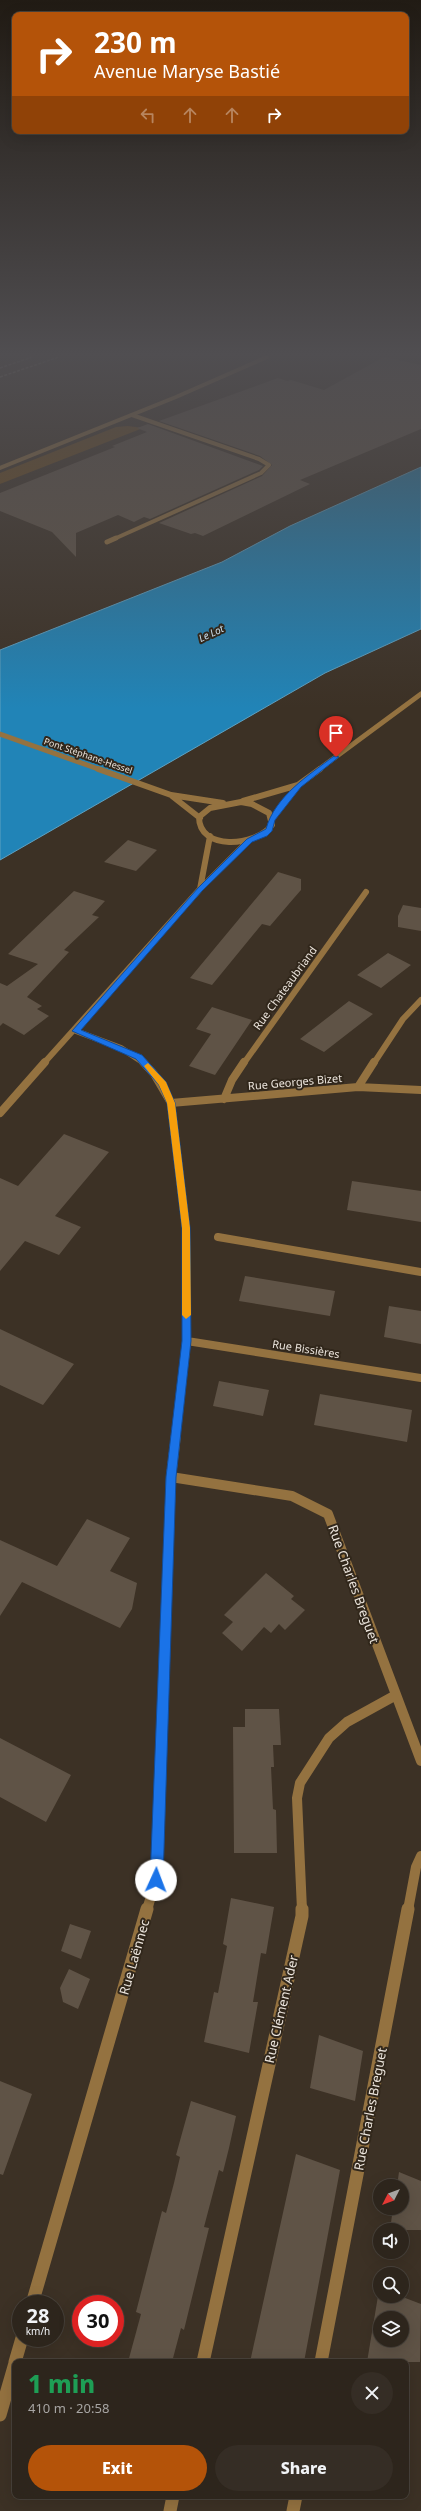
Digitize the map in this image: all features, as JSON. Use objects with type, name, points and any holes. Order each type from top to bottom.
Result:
[{"type":"street","points":[[106,542],[258,474]]},
{"type":"street","points":[[223,802],[208,809],[200,818],[200,824],[210,836],[229,841],[249,840],[264,834],[269,830],[272,819],[298,785],[421,694]]},
{"type":"street","name":"Pont Stéphane-Hessel","points":[[0,734],[171,795]]},
{"type":"street","points":[[241,802],[298,785]]},
{"type":"street","points":[[171,795],[223,802],[241,802],[262,808],[272,819]]},
{"type":"street","points":[[171,795],[200,818]]},
{"type":"street","points":[[200,889],[210,836]]},
{"type":"street","points":[[0,1113],[76,1031],[200,889],[249,840]]},
{"type":"street","name":"Rue Chateaubriand","points":[[224,1099],[232,1080],[366,892]]},
{"type":"street","points":[[358,1087],[403,1019],[421,1000]]},
{"type":"street","name":"Rue Laënnec","points":[[35,2295],[156,1880],[171,1477],[187,1341],[186,1228],[171,1103],[163,1084],[139,1057],[76,1031]]},
{"type":"street","name":"Rue Georges Bizet","points":[[171,1103],[358,1087],[421,1090]]},
{"type":"street","points":[[218,1237],[421,1272]]},
{"type":"street","name":"Rue Bissières","points":[[187,1341],[421,1378]]},
{"type":"street","name":"Rue Charles Breguet","points":[[171,1477],[292,1496],[328,1514],[421,1761]]},
{"type":"street","name":"Rue Clément Ader","points":[[204,2359],[302,1916],[297,1798],[300,1783],[329,1738],[347,1722],[396,1695]]},
{"type":"street","name":"Rue Charles Breguet","points":[[322,2359],[416,1867],[421,1856]]},
{"type":"street","points":[[16,2359],[19,2347]]},
{"type":"street","points":[[0,2415],[12,2373]]},
{"type":"street","points":[[170,2511],[172,2499]]},
{"type":"street","points":[[293,2511],[295,2499]]},
{"type":"shaded area","points":[[0,474],[25,474],[0,484]]},
{"type":"water","name":"Le Lot","points":[[405,474],[421,474],[421,629],[325,673],[0,860],[0,650],[222,562],[290,526]]},
{"type":"building","points":[[47,474],[250,474],[150,519],[144,517],[134,522],[118,515],[76,533],[76,557],[52,532],[0,511],[0,493]]},
{"type":"building","points":[[264,474],[314,474],[300,480],[310,484],[203,536],[195,533],[191,534],[159,523]]},
{"type":"building","points":[[128,840],[157,850],[136,871],[104,862]]},
{"type":"building","points":[[278,872],[301,879],[301,890],[270,926],[262,924],[212,985],[190,978]]},
{"type":"building","points":[[74,891],[105,901],[92,915],[99,917],[64,950],[69,952],[27,997],[42,1006],[37,1009],[49,1016],[24,1035],[3,1023],[0,1026],[0,983],[7,986],[38,964],[8,954]]},
{"type":"building","points":[[403,905],[421,908],[421,931],[398,927],[398,916]]},
{"type":"building","points":[[388,953],[411,965],[381,988],[357,975]]},
{"type":"building","points":[[349,1001],[373,1014],[324,1052],[300,1039]]},
{"type":"building","points":[[212,1007],[252,1020],[215,1075],[189,1066],[211,1034],[196,1029]]},
{"type":"building","points":[[64,1134],[109,1152],[55,1216],[81,1227],[59,1255],[25,1241],[0,1271],[0,1178],[18,1186]]},
{"type":"building","points":[[352,1181],[421,1191],[421,1222],[347,1210]]},
{"type":"building","points":[[245,1276],[335,1291],[330,1316],[239,1301]]},
{"type":"building","points":[[389,1306],[421,1311],[421,1344],[384,1337]]},
{"type":"building","points":[[0,1329],[74,1364],[43,1405],[0,1385]]},
{"type":"building","points":[[219,1381],[269,1390],[263,1416],[213,1406]]},
{"type":"building","points":[[320,1394],[412,1410],[407,1442],[314,1425]]},
{"type":"building","points":[[87,1519],[130,1538],[110,1571],[137,1583],[132,1609],[120,1628],[22,1582],[0,1616],[0,1540],[57,1566]]},
{"type":"building","points":[[266,1573],[294,1596],[291,1599],[305,1610],[285,1630],[279,1624],[271,1633],[264,1627],[242,1651],[222,1633],[233,1622],[224,1615]]},
{"type":"building","points":[[245,1709],[279,1709],[281,1745],[273,1745],[274,1767],[271,1767],[273,1809],[276,1810],[277,1853],[234,1853],[233,1727],[245,1727]]},
{"type":"building","points":[[0,1738],[71,1775],[46,1822],[0,1797]]},
{"type":"building","points":[[231,1898],[274,1907],[266,1954],[261,1953],[253,2002],[258,2002],[249,2053],[204,2042],[214,1992],[218,1993],[227,1946],[223,1944]]},
{"type":"building","points":[[70,1924],[91,1931],[81,1959],[61,1951]]},
{"type":"building","points":[[69,1969],[90,1979],[78,2009],[63,2002],[60,1988]]},
{"type":"building","points":[[319,2035],[363,2051],[355,2101],[310,2088]]},
{"type":"building","points":[[0,2081],[32,2094],[3,2175],[0,2174]]},
{"type":"building","points":[[191,2101],[236,2116],[223,2172],[219,2170],[204,2227],[209,2228],[184,2330],[181,2328],[173,2359],[129,2359],[141,2314],[136,2312],[162,2211],[166,2213],[174,2183],[180,2157],[176,2155]]},
{"type":"building","points":[[296,2154],[340,2170],[305,2359],[251,2359]]},
{"type":"building","points":[[399,2172],[421,2181],[421,2230],[409,2230],[409,2223],[391,2223],[392,2215],[409,2215],[409,2179],[398,2179]]},
{"type":"building","points":[[409,2299],[421,2304],[420,2362],[409,2362],[409,2359],[368,2359],[373,2326],[373,2347],[409,2347],[409,2311],[376,2311],[377,2303],[409,2303]]},
{"type":"slow traffic","points":[[148,1066],[163,1084],[171,1103],[186,1228],[186,1315]]},
{"type":"route","points":[[156,1880],[171,1477],[187,1341],[186,1228],[171,1103],[163,1084],[139,1057],[99,1039],[76,1031],[200,889],[228,863],[249,840],[258,838],[269,830],[272,825],[272,819],[298,785],[336,757]]}]
